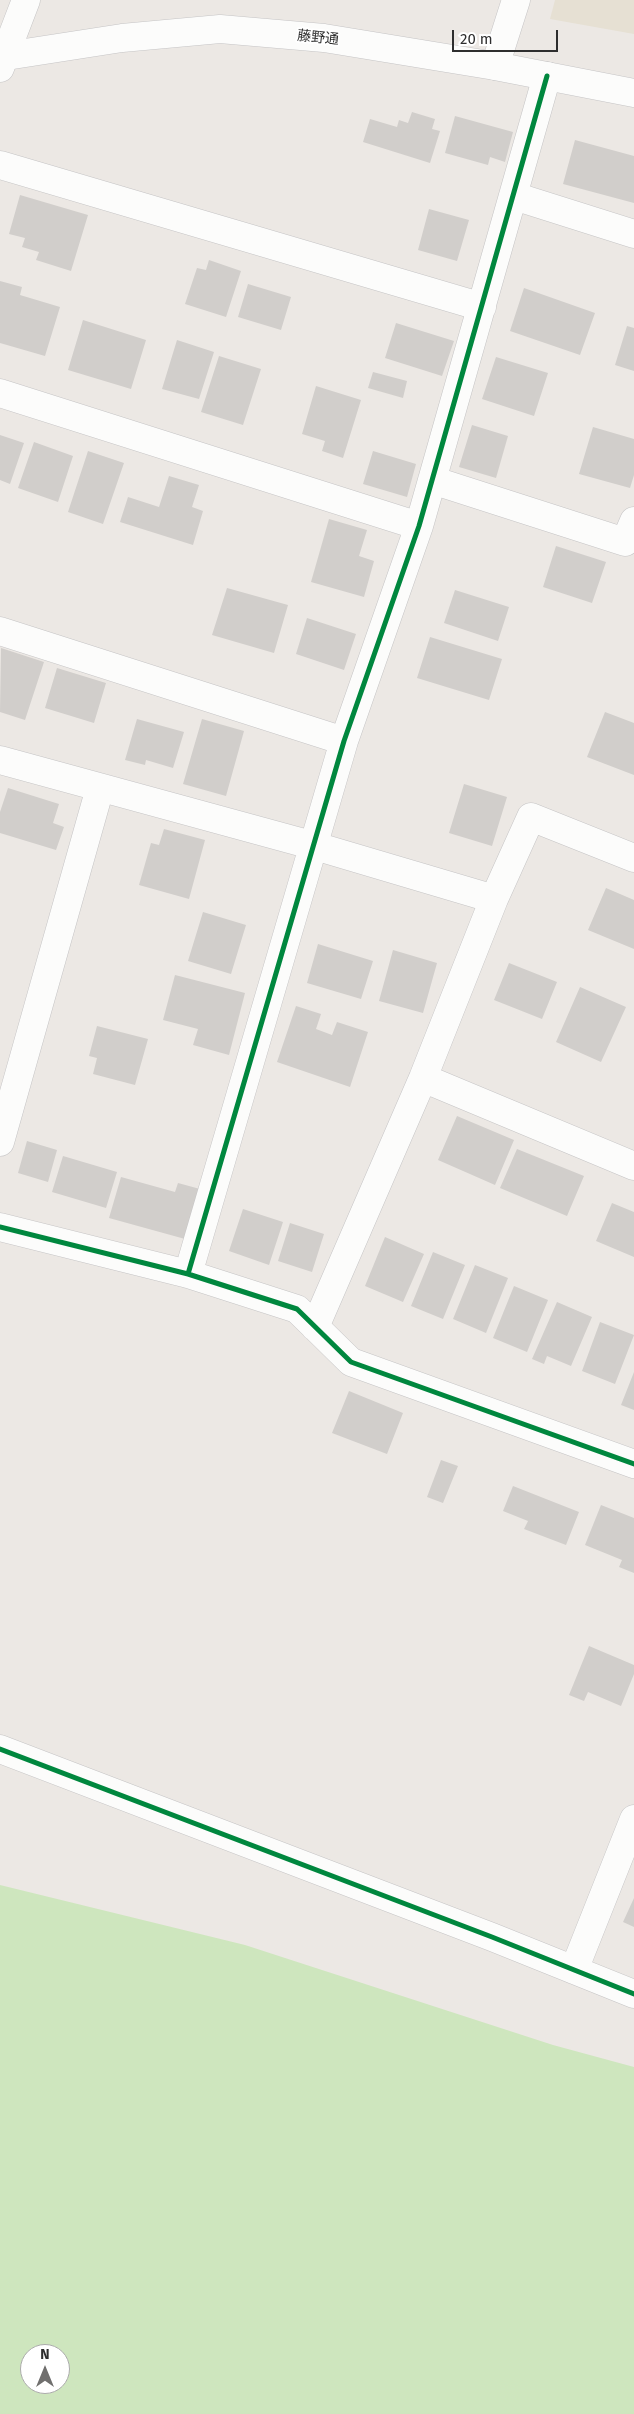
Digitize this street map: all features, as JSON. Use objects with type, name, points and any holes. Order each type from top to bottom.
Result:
[{"type":"street","points":[[2,60],[26,0]]},
{"type":"street","points":[[494,66],[516,0]]},
{"type":"street","name":"藤野通","points":[[2,60],[122,38],[220,29],[324,38],[494,66],[634,94]]},
{"type":"street","points":[[188,1274],[315,846],[344,741],[419,526],[547,76]]},
{"type":"street","points":[[0,165],[482,307]]},
{"type":"street","points":[[514,196],[634,234]]},
{"type":"street","points":[[0,393],[419,526]]},
{"type":"street","points":[[432,480],[626,542],[634,521]]},
{"type":"street","points":[[0,631],[344,741]]},
{"type":"street","points":[[0,760],[315,846],[494,899]]},
{"type":"street","points":[[0,1142],[100,788]]},
{"type":"street","points":[[316,1327],[423,1078],[494,899],[531,817],[634,858]]},
{"type":"street","points":[[423,1078],[634,1166]]},
{"type":"street","points":[[0,1227],[188,1274],[297,1308],[351,1362],[634,1464]]},
{"type":"street","points":[[0,1749],[634,1994]]},
{"type":"street","points":[[574,1970],[634,1819]]},
{"type":"shaded area","points":[[555,0],[634,0],[634,34],[550,19]]},
{"type":"green space","points":[[0,1885],[245,1945],[553,2045],[634,2067],[634,2414],[0,2414]]},
{"type":"building","points":[[412,112],[435,119],[432,129],[440,131],[430,163],[363,142],[370,119],[397,127],[399,120],[408,123]]},
{"type":"building","points":[[455,116],[513,132],[505,162],[490,157],[488,165],[445,153]]},
{"type":"building","points":[[575,140],[634,156],[634,203],[563,184]]},
{"type":"building","points":[[20,195],[88,215],[71,271],[36,260],[39,252],[22,247],[25,238],[9,234]]},
{"type":"building","points":[[429,209],[469,220],[457,261],[418,250]]},
{"type":"building","points":[[209,260],[241,271],[226,317],[185,304],[197,268],[206,270]]},
{"type":"building","points":[[0,281],[22,287],[20,295],[60,307],[45,356],[0,343]]},
{"type":"building","points":[[248,284],[291,297],[281,330],[238,317]]},
{"type":"building","points":[[524,288],[595,313],[580,355],[510,331]]},
{"type":"building","points":[[83,320],[146,340],[131,389],[68,370]]},
{"type":"building","points":[[396,323],[454,341],[442,376],[385,358]]},
{"type":"building","points":[[627,326],[634,328],[634,371],[615,365]]},
{"type":"building","points":[[177,340],[214,352],[199,399],[162,389]]},
{"type":"building","points":[[219,356],[261,369],[243,425],[201,412]]},
{"type":"building","points":[[496,357],[548,373],[534,416],[482,399]]},
{"type":"building","points":[[373,372],[407,381],[403,398],[368,388]]},
{"type":"building","points":[[316,386],[361,400],[343,458],[322,451],[325,441],[302,434]]},
{"type":"building","points":[[472,425],[508,436],[496,478],[459,467]]},
{"type":"building","points":[[593,427],[634,439],[634,475],[630,488],[579,474]]},
{"type":"building","points":[[0,435],[24,443],[10,484],[0,480]]},
{"type":"building","points":[[34,442],[73,456],[58,502],[18,488]]},
{"type":"building","points":[[88,451],[124,463],[103,524],[68,512]]},
{"type":"building","points":[[373,451],[416,464],[407,497],[363,484]]},
{"type":"building","points":[[169,476],[199,485],[192,507],[203,511],[193,545],[120,522],[128,497],[159,507]]},
{"type":"building","points":[[329,519],[367,530],[359,556],[374,561],[364,597],[311,582]]},
{"type":"building","points":[[556,546],[606,562],[592,603],[543,587]]},
{"type":"building","points":[[227,588],[288,605],[274,653],[212,635]]},
{"type":"building","points":[[455,590],[509,607],[498,641],[444,623]]},
{"type":"building","points":[[307,618],[356,634],[344,670],[296,654]]},
{"type":"building","points":[[430,637],[502,659],[489,700],[417,678]]},
{"type":"building","points":[[1,648],[44,662],[25,720],[0,712]]},
{"type":"building","points":[[57,668],[106,683],[94,723],[45,708]]},
{"type":"building","points":[[605,712],[634,723],[634,775],[587,757]]},
{"type":"building","points":[[137,719],[184,732],[173,768],[146,760],[145,765],[125,760]]},
{"type":"building","points":[[202,719],[244,731],[226,796],[183,784]]},
{"type":"building","points":[[464,784],[507,797],[492,846],[449,833]]},
{"type":"building","points":[[8,788],[59,804],[53,823],[64,827],[56,850],[0,833],[0,812]]},
{"type":"building","points":[[164,829],[205,840],[189,899],[139,885],[151,843],[159,845]]},
{"type":"building","points":[[606,888],[634,900],[634,949],[588,930]]},
{"type":"building","points":[[203,912],[246,925],[231,974],[188,961]]},
{"type":"building","points":[[318,944],[373,961],[361,999],[307,983]]},
{"type":"building","points":[[393,950],[437,963],[423,1013],[379,1001]]},
{"type":"building","points":[[509,963],[557,982],[542,1019],[494,1000]]},
{"type":"building","points":[[175,975],[245,993],[229,1055],[193,1045],[198,1029],[163,1020]]},
{"type":"building","points":[[580,987],[626,1007],[601,1062],[556,1042]]},
{"type":"building","points":[[296,1006],[321,1014],[316,1029],[332,1035],[337,1022],[368,1032],[350,1087],[277,1062]]},
{"type":"building","points":[[97,1026],[148,1039],[135,1085],[93,1074],[97,1058],[89,1056]]},
{"type":"building","points":[[457,1116],[514,1140],[495,1185],[438,1160]]},
{"type":"building","points":[[27,1141],[57,1150],[48,1182],[18,1173]]},
{"type":"building","points":[[517,1149],[584,1176],[567,1216],[500,1188]]},
{"type":"building","points":[[63,1156],[117,1172],[106,1208],[52,1192]]},
{"type":"building","points":[[121,1177],[175,1192],[178,1183],[200,1189],[185,1239],[109,1218]]},
{"type":"building","points":[[612,1203],[634,1212],[634,1257],[596,1241]]},
{"type":"building","points":[[243,1209],[283,1222],[269,1265],[229,1251]]},
{"type":"building","points":[[290,1223],[324,1234],[312,1272],[278,1261]]},
{"type":"building","points":[[385,1237],[424,1254],[403,1302],[365,1286]]},
{"type":"building","points":[[433,1252],[465,1265],[443,1319],[411,1306]]},
{"type":"building","points":[[475,1265],[508,1278],[486,1333],[453,1319]]},
{"type":"building","points":[[514,1286],[548,1300],[527,1352],[493,1338]]},
{"type":"building","points":[[557,1302],[592,1317],[571,1366],[547,1356],[544,1364],[532,1359]]},
{"type":"building","points":[[600,1322],[634,1335],[615,1384],[582,1371]]},
{"type":"building","points":[[634,1372],[634,1410],[621,1405]]},
{"type":"building","points":[[349,1391],[403,1413],[387,1454],[332,1433]]},
{"type":"building","points":[[441,1460],[458,1466],[443,1503],[427,1497]]},
{"type":"building","points":[[513,1486],[579,1512],[566,1545],[524,1529],[528,1521],[503,1511]]},
{"type":"building","points":[[601,1505],[634,1518],[634,1573],[619,1567],[622,1560],[585,1545]]},
{"type":"building","points":[[589,1646],[634,1665],[634,1674],[621,1706],[588,1692],[584,1701],[569,1695]]},
{"type":"building","points":[[634,1898],[634,1927],[623,1922]]},
{"type":"cycle path","points":[[188,1274],[344,741],[419,526],[547,76]]},
{"type":"cycle path","points":[[0,1227],[188,1274],[297,1309],[351,1362],[634,1464]]},
{"type":"cycle path","points":[[0,1749],[492,1937],[634,1994]]}]
